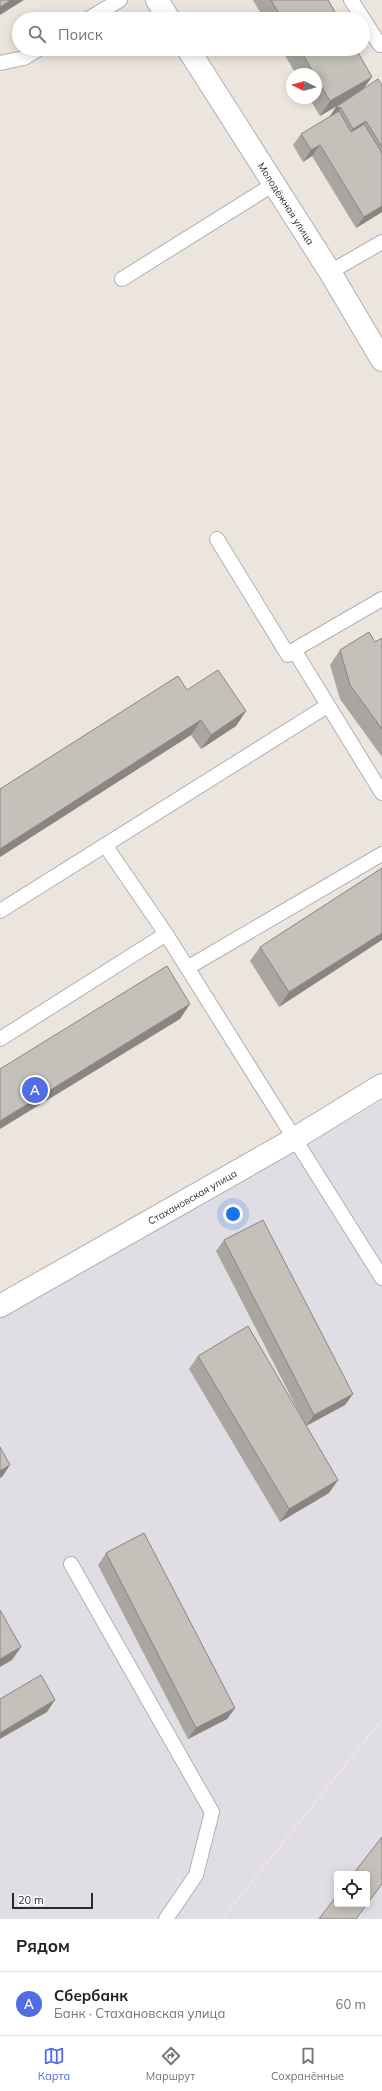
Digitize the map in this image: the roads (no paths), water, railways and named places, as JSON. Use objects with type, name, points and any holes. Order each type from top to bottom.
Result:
[{"type":"street","points":[[157,0],[165,12]]},
{"type":"street","name":"Молодёжная улица","points":[[192,56],[330,272],[382,360]]},
{"type":"street","name":"Стахановская улица","points":[[0,1306],[294,1139],[382,1084]]},
{"type":"lane","points":[[100,12],[120,0]]},
{"type":"lane","points":[[351,0],[359,12]]},
{"type":"lane","points":[[370,29],[380,45],[382,44]]},
{"type":"lane","points":[[0,64],[27,56]]},
{"type":"lane","points":[[122,279],[274,184]]},
{"type":"lane","points":[[330,272],[382,242]]},
{"type":"lane","points":[[217,539],[288,655],[294,650],[382,599]]},
{"type":"lane","points":[[294,650],[327,706],[382,793]]},
{"type":"lane","points":[[0,911],[327,706]]},
{"type":"lane","points":[[105,845],[166,934],[382,1278]]},
{"type":"lane","points":[[187,968],[382,854]]},
{"type":"lane","points":[[0,1039],[166,934]]},
{"type":"lane","points":[[71,1564],[212,1812],[196,1875],[166,1919]]},
{"type":"place","name":"Сбербанк","points":[[35,1090]]}]
